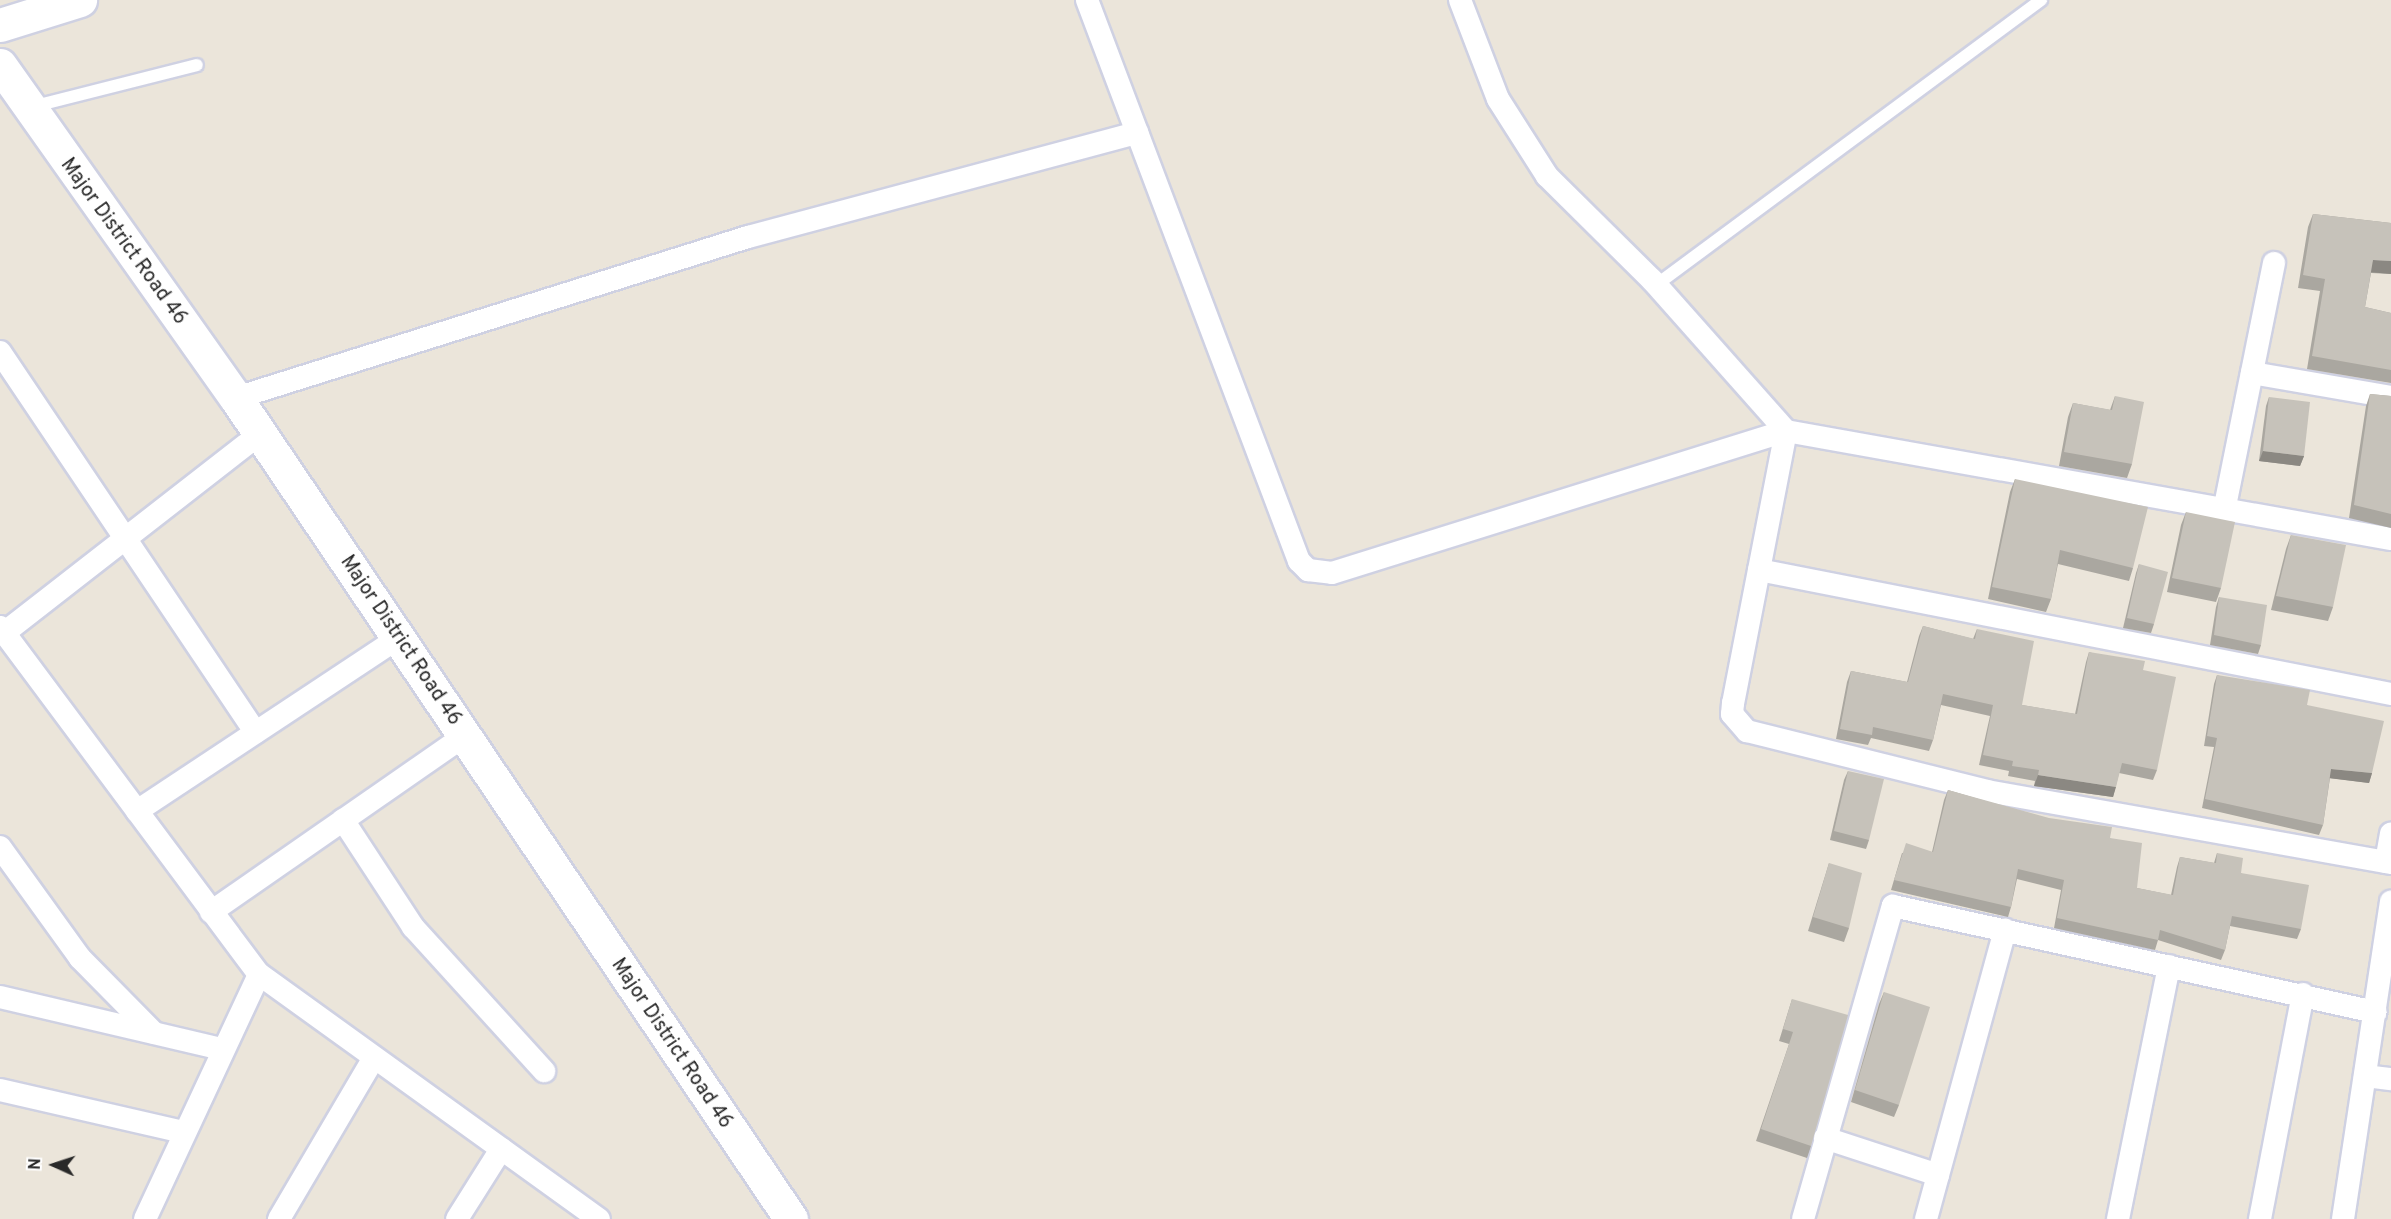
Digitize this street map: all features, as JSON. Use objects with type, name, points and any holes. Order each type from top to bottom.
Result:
[{"type":"main road","points":[[0,25],[80,0]]},
{"type":"main road","name":"Major District Road 46","points":[[1,59],[27,108],[236,398],[790,1219]]},
{"type":"street","points":[[1087,0],[1299,561],[1308,570],[1332,573],[1786,431],[2391,539]]},
{"type":"street","points":[[1460,0],[1498,99],[1547,176],[1656,285],[1786,431]]},
{"type":"street","points":[[236,398],[748,237],[1137,133]]},
{"type":"street","points":[[2224,511],[2274,263]]},
{"type":"street","points":[[0,352],[255,732]]},
{"type":"street","points":[[2252,373],[2391,397]]},
{"type":"street","points":[[1786,431],[1733,703],[1732,714],[1747,731],[1987,791],[2388,862],[2391,833]]},
{"type":"street","points":[[260,434],[2,630],[259,974],[598,1219]]},
{"type":"street","points":[[1759,570],[2391,694]]},
{"type":"street","points":[[136,811],[398,638]]},
{"type":"street","points":[[211,912],[464,736]]},
{"type":"street","points":[[344,820],[413,927],[544,1071]]},
{"type":"street","points":[[0,847],[80,958],[154,1033]]},
{"type":"street","points":[[2343,1219],[2391,902]]},
{"type":"street","points":[[1803,1219],[1893,906],[2303,994],[2375,1012]]},
{"type":"street","points":[[1926,1219],[2005,930]]},
{"type":"street","points":[[2118,1219],[2169,966]]},
{"type":"street","points":[[145,1219],[221,1049],[259,974]]},
{"type":"street","points":[[2260,1219],[2303,994]]},
{"type":"street","points":[[0,997],[221,1049]]},
{"type":"street","points":[[279,1219],[374,1058]]},
{"type":"street","points":[[2365,1076],[2391,1079]]},
{"type":"street","points":[[0,1090],[184,1132]]},
{"type":"street","points":[[1825,1138],[1938,1175]]},
{"type":"street","points":[[457,1219],[501,1149]]},
{"type":"lane","points":[[1656,285],[2041,0]]},
{"type":"lane","points":[[27,108],[197,65]]},
{"type":"building","points":[[2313,214],[2391,223],[2391,261],[2373,260],[2365,307],[2391,313],[2391,370],[2312,356],[2325,279],[2303,275]]},
{"type":"building","points":[[2370,394],[2391,396],[2391,514],[2354,505]]},
{"type":"building","points":[[2115,396],[2144,402],[2132,464],[2064,452],[2073,403],[2112,410]]},
{"type":"building","points":[[2269,397],[2310,402],[2304,456],[2263,451]]},
{"type":"building","points":[[2015,479],[2148,507],[2133,568],[2060,550],[2051,599],[1992,587]]},
{"type":"building","points":[[2186,512],[2235,522],[2221,588],[2172,578]]},
{"type":"building","points":[[2291,535],[2346,545],[2333,607],[2276,596]]},
{"type":"building","points":[[2139,564],[2168,572],[2154,624],[2127,618]]},
{"type":"building","points":[[2219,597],[2267,605],[2261,645],[2214,635]]},
{"type":"building","points":[[1923,626],[1975,639],[1977,629],[2034,641],[2022,705],[2077,714],[2089,652],[2145,661],[2143,670],[2176,677],[2157,770],[2122,763],[2116,787],[2038,775],[2039,770],[2012,766],[2013,761],[1983,755],[1993,705],[1943,694],[1933,740],[1873,727],[1872,735],[1840,729],[1851,671],[1908,682]]},
{"type":"building","points":[[2217,675],[2310,690],[2307,705],[2384,721],[2372,773],[2331,769],[2323,825],[2205,799],[2217,738],[2207,736]]},
{"type":"building","points":[[1848,771],[1884,779],[1869,840],[1834,831]]},
{"type":"building","points":[[1948,790],[2049,818],[2112,827],[2110,838],[2142,843],[2137,888],[2173,895],[2180,857],[2216,863],[2217,853],[2243,858],[2241,873],[2309,885],[2301,929],[2232,916],[2225,950],[2160,930],[2158,940],[2057,918],[2064,880],[2018,869],[2011,907],[1894,880],[1906,843],[1933,852]]},
{"type":"building","points":[[1829,863],[1862,873],[1849,928],[1813,917]]},
{"type":"building","points":[[1884,992],[1930,1007],[1899,1105],[1855,1090]]},
{"type":"building","points":[[1792,999],[1848,1015],[1811,1146],[1761,1129],[1793,1032],[1783,1029]]}]
